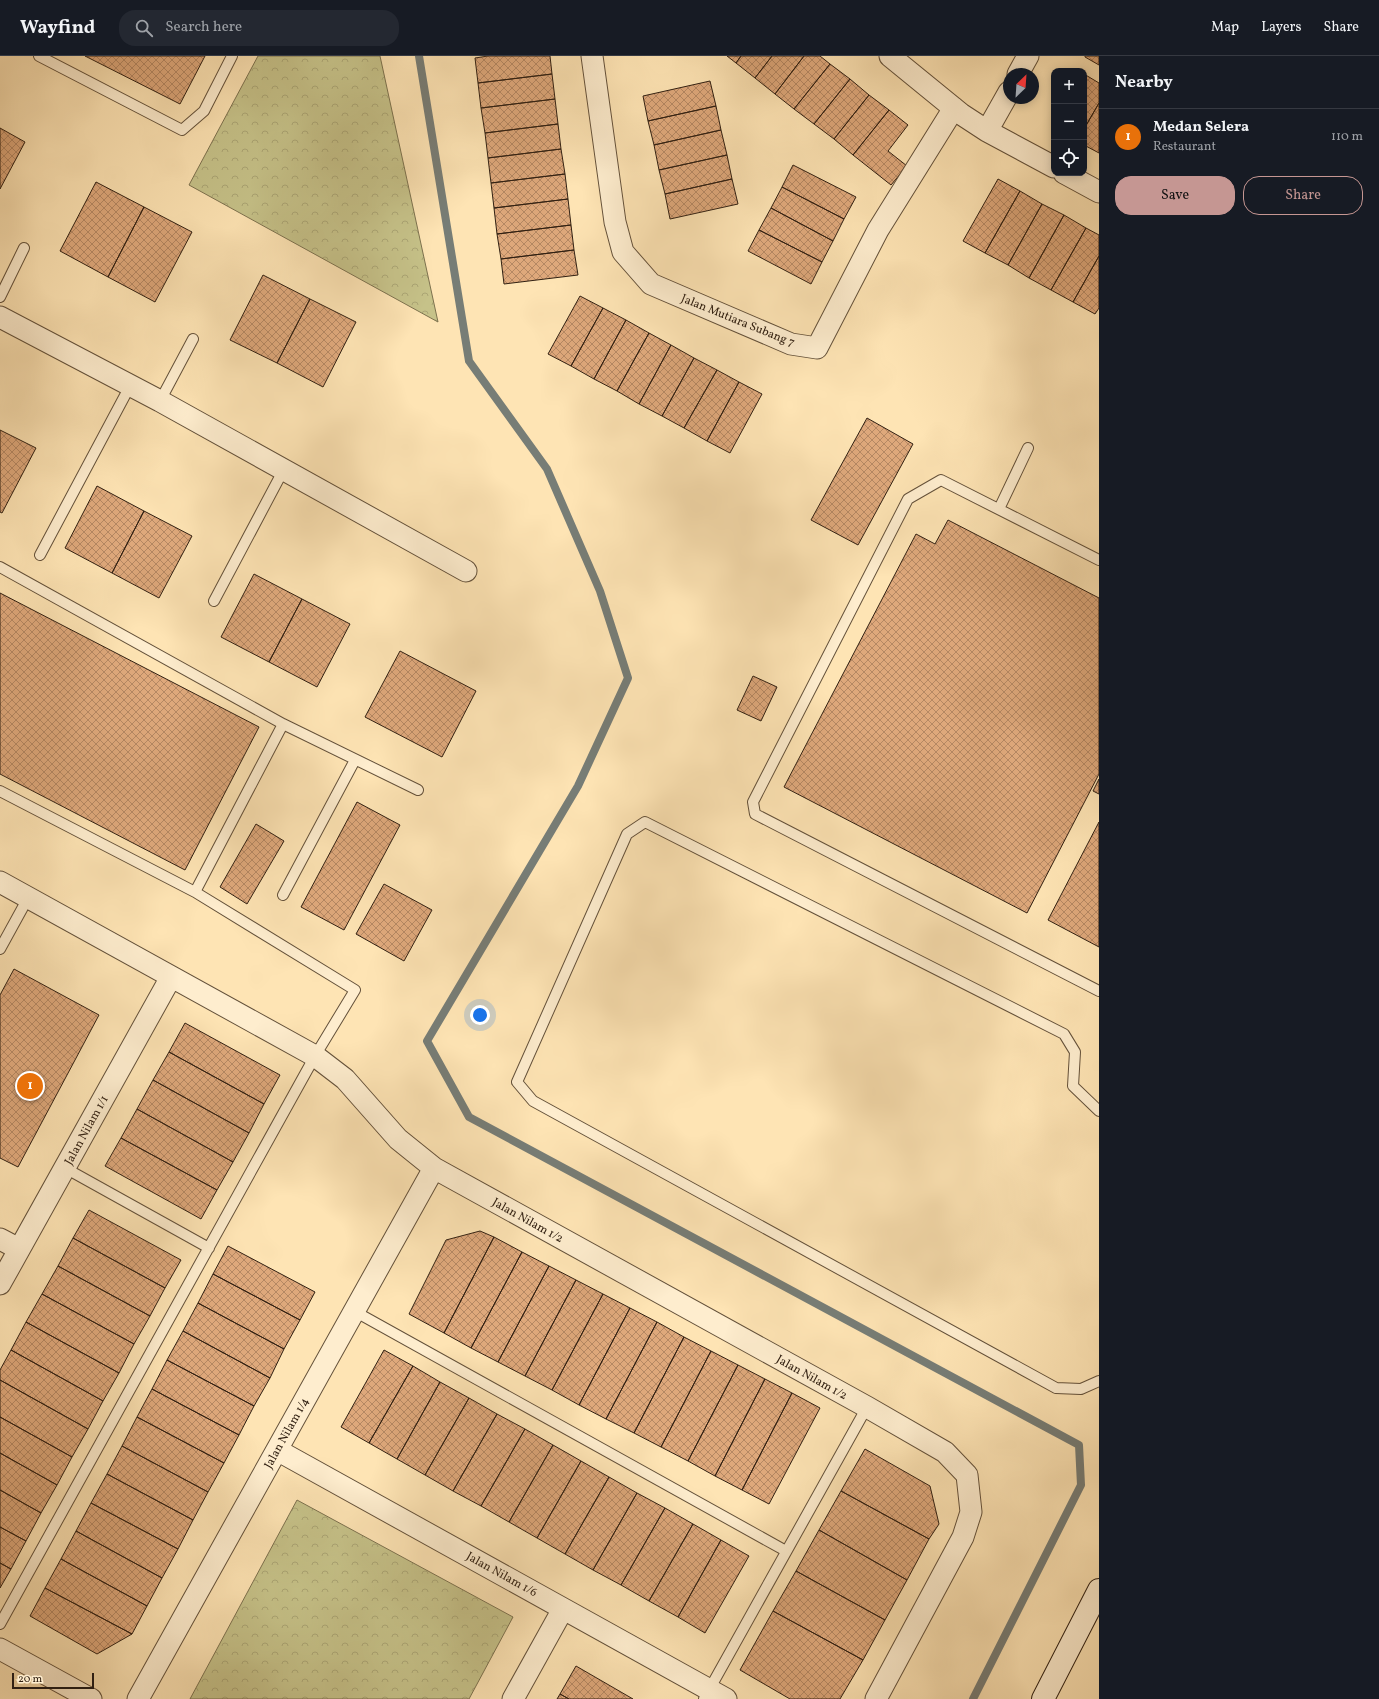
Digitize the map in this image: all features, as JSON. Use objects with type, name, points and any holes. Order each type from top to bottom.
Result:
[{"type":"main road","points":[[1043,1699],[1099,1590]]},
{"type":"street","name":"Jalan Mutiara Subang 7","points":[[592,56],[615,222],[623,252],[651,284],[791,344],[816,348],[878,230],[954,108]]},
{"type":"street","points":[[890,56],[954,108],[987,132],[1051,166]]},
{"type":"street","points":[[1021,68],[1028,56]]},
{"type":"street","points":[[987,132],[1003,103]]},
{"type":"street","points":[[1070,176],[1099,192]]},
{"type":"street","points":[[0,317],[160,401],[466,571]]},
{"type":"street","name":"Jalan Nilam 1/2","points":[[0,882],[315,1056],[345,1080],[398,1139],[434,1168],[867,1407],[945,1452],[967,1475],[971,1512],[963,1536],[876,1699]]},
{"type":"street","name":"Jalan Nilam 1/1","points":[[0,1284],[171,976]]},
{"type":"street","name":"Jalan Nilam 1/4","points":[[138,1699],[434,1168]]},
{"type":"street","points":[[0,1239],[19,1249]]},
{"type":"street","name":"Jalan Nilam 1/6","points":[[277,1450],[563,1609],[713,1696]]},
{"type":"street","points":[[513,1699],[563,1609]]},
{"type":"street","points":[[0,1649],[91,1699]]},
{"type":"lane","points":[[39,56],[182,130],[204,111],[232,56]]},
{"type":"lane","points":[[0,297],[24,248]]},
{"type":"lane","points":[[160,401],[193,339]]},
{"type":"lane","points":[[40,555],[130,386]]},
{"type":"lane","points":[[999,509],[1028,448]]},
{"type":"lane","points":[[214,601],[284,469]]},
{"type":"lane","points":[[1099,560],[941,480],[908,499],[753,802],[755,814],[1099,991]]},
{"type":"lane","points":[[0,566],[283,724],[418,790]]},
{"type":"lane","points":[[195,892],[283,724]]},
{"type":"lane","points":[[283,895],[355,760]]},
{"type":"lane","points":[[0,791],[195,892],[355,990],[315,1056],[0,1624]]},
{"type":"lane","points":[[1099,1111],[1073,1086],[1075,1052],[1064,1034],[645,822],[627,834],[517,1082],[533,1101],[1056,1388],[1081,1389],[1099,1381]]},
{"type":"lane","points":[[0,949],[28,898]]},
{"type":"lane","points":[[65,1168],[209,1248]]},
{"type":"lane","points":[[354,1311],[786,1551]]},
{"type":"lane","points":[[713,1696],[786,1551],[867,1407]]},
{"type":"green space","points":[[258,56],[380,56],[438,322],[189,185]]},
{"type":"green space","points":[[297,1500],[513,1617],[469,1699],[190,1699]]},
{"type":"building","points":[[85,56],[205,56],[180,104]]},
{"type":"building","points":[[488,56],[550,56],[552,74],[478,83],[475,58]]},
{"type":"building","points":[[727,56],[741,56],[736,63]]},
{"type":"building","points":[[741,56],[772,56],[755,78],[736,63]]},
{"type":"building","points":[[772,56],[804,56],[775,94],[755,78]]},
{"type":"building","points":[[804,56],[820,56],[830,64],[794,109],[775,94]]},
{"type":"building","points":[[1099,56],[1099,65],[1085,57]]},
{"type":"building","points":[[830,64],[850,79],[814,124],[794,109]]},
{"type":"building","points":[[552,74],[555,99],[481,108],[478,83]]},
{"type":"building","points":[[1087,76],[1099,83],[1099,103],[1087,124]]},
{"type":"building","points":[[850,79],[869,95],[834,139],[814,124]]},
{"type":"building","points":[[710,81],[716,106],[648,121],[643,96]]},
{"type":"building","points":[[869,95],[889,110],[853,155],[834,139]]},
{"type":"building","points":[[555,99],[558,124],[485,133],[481,108]]},
{"type":"building","points":[[1099,103],[1099,153],[1087,147],[1087,124]]},
{"type":"building","points":[[716,106],[721,130],[654,145],[648,121]]},
{"type":"building","points":[[889,110],[908,125],[888,151],[907,166],[891,185],[853,155]]},
{"type":"building","points":[[558,124],[561,149],[488,158],[485,133]]},
{"type":"building","points":[[0,128],[25,142],[0,189]]},
{"type":"building","points":[[721,130],[727,155],[659,170],[654,145]]},
{"type":"building","points":[[561,149],[565,174],[491,183],[488,158]]},
{"type":"building","points":[[727,155],[732,179],[665,194],[659,170]]},
{"type":"building","points":[[793,165],[856,197],[844,219],[782,187]]},
{"type":"building","points":[[565,174],[568,199],[494,208],[491,183]]},
{"type":"building","points":[[732,179],[738,204],[670,219],[665,194]]},
{"type":"building","points":[[998,179],[1020,191],[985,253],[963,241]]},
{"type":"building","points":[[96,182],[144,207],[108,277],[60,251]]},
{"type":"building","points":[[782,187],[844,219],[833,241],[771,208]]},
{"type":"building","points":[[1020,191],[1042,204],[1008,265],[985,253]]},
{"type":"building","points":[[568,199],[571,225],[497,234],[494,208]]},
{"type":"building","points":[[1042,204],[1064,215],[1029,278],[1008,265]]},
{"type":"building","points":[[144,207],[192,232],[155,302],[108,277]]},
{"type":"building","points":[[771,208],[833,241],[822,262],[759,230]]},
{"type":"building","points":[[1064,215],[1086,228],[1051,290],[1029,278]]},
{"type":"building","points":[[571,225],[574,250],[501,259],[497,234]]},
{"type":"building","points":[[1086,228],[1099,235],[1099,256],[1073,302],[1051,290]]},
{"type":"building","points":[[759,230],[822,262],[811,284],[748,251]]},
{"type":"building","points":[[574,250],[578,275],[504,284],[501,259]]},
{"type":"building","points":[[1099,256],[1099,308],[1095,314],[1073,302]]},
{"type":"building","points":[[263,275],[310,299],[277,363],[230,340]]},
{"type":"building","points":[[580,296],[603,308],[571,366],[548,354]]},
{"type":"building","points":[[310,299],[356,322],[323,387],[277,363]]},
{"type":"building","points":[[603,308],[626,320],[594,379],[571,366]]},
{"type":"building","points":[[626,320],[649,333],[617,391],[594,379]]},
{"type":"building","points":[[649,333],[671,345],[639,404],[617,391]]},
{"type":"building","points":[[671,345],[694,358],[662,416],[639,404]]},
{"type":"building","points":[[694,358],[717,370],[684,428],[662,416]]},
{"type":"building","points":[[717,370],[739,382],[707,441],[684,428]]},
{"type":"building","points":[[739,382],[762,394],[730,453],[707,441]]},
{"type":"building","points":[[867,418],[913,444],[858,545],[811,520]]},
{"type":"building","points":[[0,430],[36,448],[2,513],[0,512]]},
{"type":"building","points":[[97,486],[144,511],[112,573],[65,548]]},
{"type":"building","points":[[144,511],[192,536],[159,598],[112,573]]},
{"type":"building","points":[[948,520],[1099,598],[1099,774],[1027,913],[784,787],[916,534],[935,544]]},
{"type":"building","points":[[254,574],[302,599],[269,662],[221,637]]},
{"type":"building","points":[[0,593],[259,727],[185,870],[0,774]]},
{"type":"building","points":[[302,599],[350,624],[317,687],[269,662]]},
{"type":"building","points":[[400,651],[476,691],[442,757],[365,717]]},
{"type":"building","points":[[753,676],[777,687],[761,721],[737,710]]},
{"type":"building","points":[[1099,779],[1099,794],[1093,791]]},
{"type":"building","points":[[357,802],[400,825],[344,930],[301,907]]},
{"type":"building","points":[[1099,822],[1099,947],[1048,920]]},
{"type":"building","points":[[256,824],[284,841],[247,904],[220,887]]},
{"type":"building","points":[[384,884],[432,910],[404,961],[356,934]]},
{"type":"building","points":[[14,969],[99,1015],[18,1167],[0,1158],[0,995]]},
{"type":"building","points":[[185,1023],[280,1075],[264,1104],[169,1052]]},
{"type":"building","points":[[169,1052],[264,1104],[249,1133],[153,1080]]},
{"type":"building","points":[[153,1080],[249,1133],[233,1162],[137,1109]]},
{"type":"building","points":[[137,1109],[233,1162],[217,1190],[121,1138]]},
{"type":"building","points":[[121,1138],[217,1190],[201,1219],[105,1166]]},
{"type":"building","points":[[89,1210],[181,1260],[165,1288],[73,1238]]},
{"type":"building","points":[[480,1231],[494,1237],[444,1333],[409,1314],[446,1240]]},
{"type":"building","points":[[494,1237],[522,1252],[471,1348],[444,1333]]},
{"type":"building","points":[[73,1238],[165,1288],[150,1316],[58,1266]]},
{"type":"building","points":[[228,1246],[315,1292],[300,1320],[213,1274]]},
{"type":"building","points":[[522,1252],[549,1266],[498,1362],[471,1348]]},
{"type":"building","points":[[58,1266],[150,1316],[134,1344],[42,1294]]},
{"type":"building","points":[[549,1266],[576,1280],[525,1376],[498,1362]]},
{"type":"building","points":[[213,1274],[300,1320],[284,1349],[198,1303]]},
{"type":"building","points":[[576,1280],[603,1294],[552,1390],[525,1376]]},
{"type":"building","points":[[42,1294],[134,1344],[119,1373],[26,1322]]},
{"type":"building","points":[[603,1294],[630,1308],[579,1405],[552,1390]]},
{"type":"building","points":[[198,1303],[284,1349],[270,1378],[183,1331]]},
{"type":"building","points":[[630,1308],[657,1322],[606,1419],[579,1405]]},
{"type":"building","points":[[26,1322],[119,1373],[103,1401],[11,1350]]},
{"type":"building","points":[[657,1322],[684,1337],[634,1433],[606,1419]]},
{"type":"building","points":[[183,1331],[270,1378],[254,1406],[167,1360]]},
{"type":"building","points":[[684,1337],[711,1351],[661,1447],[634,1433]]},
{"type":"building","points":[[11,1350],[103,1401],[88,1429],[0,1380],[0,1370]]},
{"type":"building","points":[[384,1350],[413,1366],[369,1443],[341,1427]]},
{"type":"building","points":[[711,1351],[738,1365],[688,1461],[661,1447]]},
{"type":"building","points":[[167,1360],[254,1406],[239,1435],[152,1389]]},
{"type":"building","points":[[738,1365],[765,1379],[715,1476],[688,1461]]},
{"type":"building","points":[[413,1366],[440,1382],[397,1459],[369,1443]]},
{"type":"building","points":[[765,1379],[792,1393],[742,1490],[715,1476]]},
{"type":"building","points":[[0,1380],[88,1429],[72,1457],[0,1417]]},
{"type":"building","points":[[440,1382],[469,1398],[425,1475],[397,1459]]},
{"type":"building","points":[[152,1389],[239,1435],[224,1463],[137,1417]]},
{"type":"building","points":[[792,1393],[820,1408],[769,1504],[742,1490]]},
{"type":"building","points":[[469,1398],[497,1414],[453,1491],[425,1475]]},
{"type":"building","points":[[497,1414],[525,1429],[481,1506],[453,1491]]},
{"type":"building","points":[[0,1417],[72,1457],[57,1485],[0,1453]]},
{"type":"building","points":[[137,1417],[224,1463],[208,1492],[122,1446]]},
{"type":"building","points":[[525,1429],[553,1445],[509,1522],[481,1506]]},
{"type":"building","points":[[553,1445],[581,1461],[537,1538],[509,1522]]},
{"type":"building","points":[[122,1446],[208,1492],[193,1520],[107,1474]]},
{"type":"building","points":[[865,1449],[930,1486],[939,1524],[929,1539],[841,1491]]},
{"type":"building","points":[[0,1453],[57,1485],[41,1513],[0,1490]]},
{"type":"building","points":[[581,1461],[609,1477],[565,1554],[537,1538]]},
{"type":"building","points":[[107,1474],[193,1520],[178,1549],[91,1503]]},
{"type":"building","points":[[609,1477],[637,1493],[593,1570],[565,1554]]},
{"type":"building","points":[[0,1490],[41,1513],[26,1541],[0,1527]]},
{"type":"building","points":[[841,1491],[929,1539],[907,1580],[819,1530]]},
{"type":"building","points":[[637,1493],[665,1508],[621,1585],[593,1570]]},
{"type":"building","points":[[91,1503],[178,1549],[162,1578],[76,1531]]},
{"type":"building","points":[[665,1508],[693,1524],[649,1601],[621,1585]]},
{"type":"building","points":[[693,1524],[721,1540],[678,1617],[649,1601]]},
{"type":"building","points":[[0,1527],[26,1541],[11,1569],[0,1563]]},
{"type":"building","points":[[819,1530],[907,1580],[885,1620],[796,1571]]},
{"type":"building","points":[[76,1531],[162,1578],[147,1606],[61,1559]]},
{"type":"building","points":[[721,1540],[749,1556],[705,1633],[678,1617]]},
{"type":"building","points":[[61,1559],[147,1606],[132,1634],[45,1588]]},
{"type":"building","points":[[0,1563],[11,1569],[0,1588]]},
{"type":"building","points":[[796,1571],[885,1620],[863,1660],[773,1611]]},
{"type":"building","points":[[45,1588],[132,1634],[97,1654],[30,1616]]},
{"type":"building","points":[[773,1611],[863,1660],[840,1699],[790,1699],[740,1670]]},
{"type":"building","points":[[576,1666],[633,1699],[569,1699],[560,1694]]},
{"type":"building","points":[[560,1694],[569,1699],[557,1699]]},
{"type":"waterway","points":[[419,56],[469,361],[547,469],[600,591],[628,678],[578,786],[427,1041],[469,1117],[1079,1445],[1081,1485],[973,1699]]},
{"type":"place","name":"Medan Selera","points":[[30,1086]]}]
